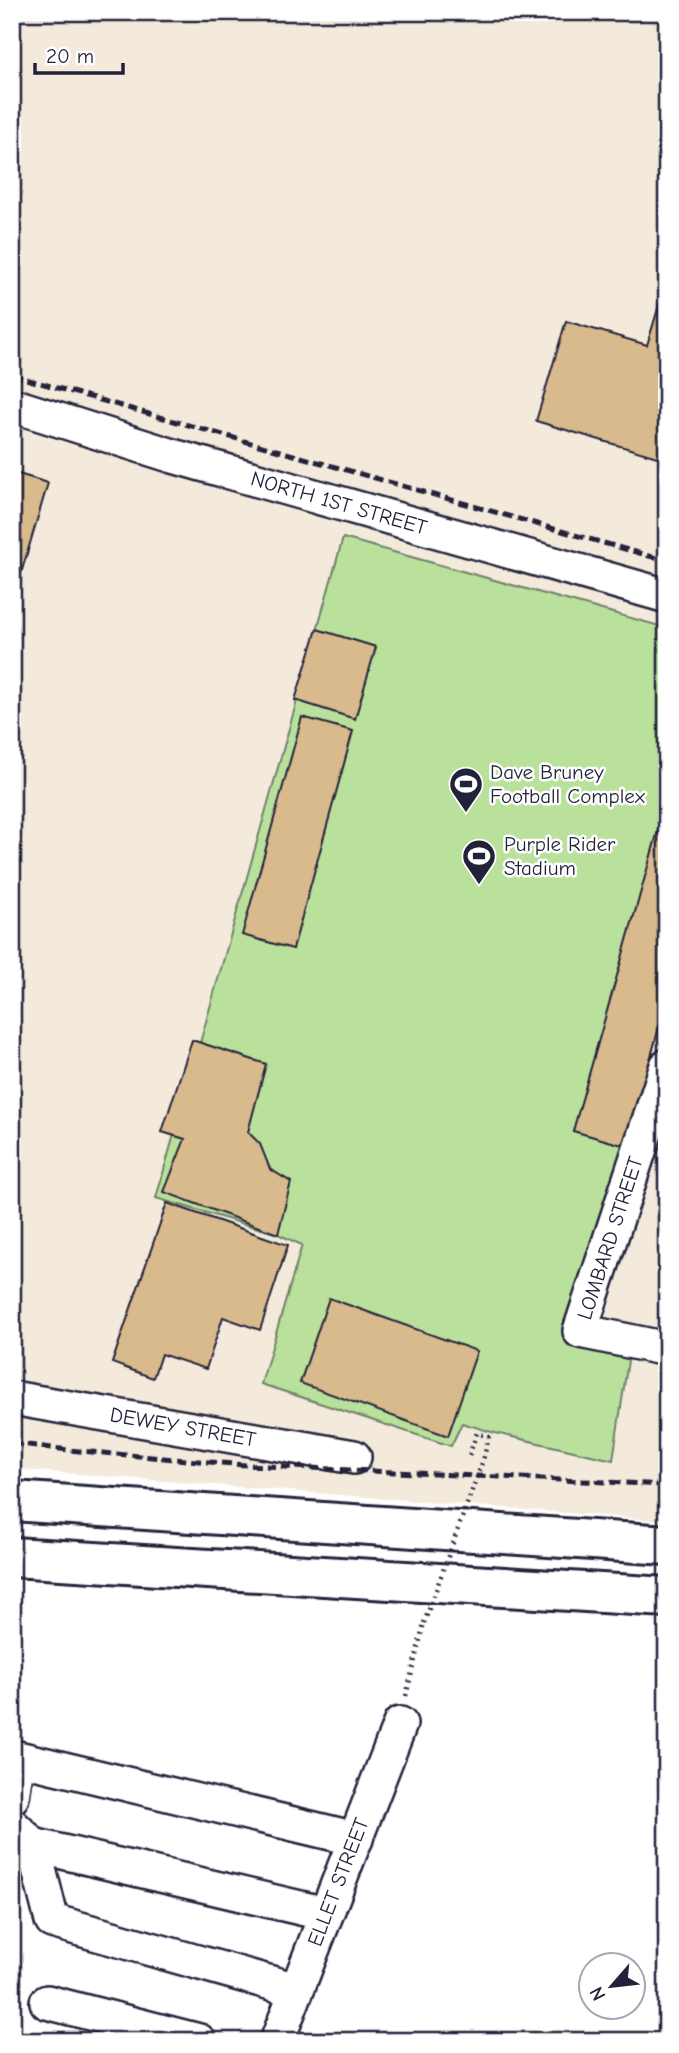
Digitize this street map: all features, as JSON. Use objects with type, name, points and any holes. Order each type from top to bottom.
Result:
[{"type":"highway","points":[[12,1501],[667,1545]]},
{"type":"highway","points":[[12,1557],[667,1597]]},
{"type":"street","name":"NORTH 1ST STREET","points":[[12,405],[173,456],[667,596]]},
{"type":"street","name":"LOMBARD STREET","points":[[667,1066],[580,1331],[667,1349]]},
{"type":"street","name":"DEWEY STREET","points":[[12,1398],[354,1457]]},
{"type":"street","name":"ELLET STREET","points":[[277,2041],[400,1724]]},
{"type":"street","points":[[12,1797],[18,1758],[356,1839]]},
{"type":"street","points":[[23,1835],[326,1914]]},
{"type":"street","points":[[23,1835],[52,1921],[296,1990]]},
{"type":"street","points":[[47,2002],[199,2041]]},
{"type":"path","points":[[412,1668],[424,1623],[489,1437],[477,1433],[469,1455]]},
{"type":"shaded area","points":[[12,12],[667,12],[667,1521],[12,1469]]},
{"type":"green space","name":"Dave Bruney Football Complex","points":[[343,538],[667,628],[667,999],[569,1339],[629,1354],[613,1460],[462,1423],[451,1446],[261,1384],[302,1245],[278,1234],[156,1198]]},
{"type":"building","points":[[667,279],[667,460],[536,421],[566,321],[647,345]]},
{"type":"building","points":[[12,472],[48,483],[17,587],[12,585]]},
{"type":"building","points":[[317,629],[376,647],[355,719],[295,700]]},
{"type":"building","points":[[302,717],[353,731],[293,949],[242,935]]},
{"type":"building","points":[[667,799],[667,999],[626,1146],[573,1131]]},
{"type":"building","points":[[192,1040],[266,1064],[248,1132],[260,1144],[270,1169],[291,1182],[278,1234],[164,1192],[185,1139],[162,1132]]},
{"type":"building","points":[[167,1203],[288,1245],[260,1330],[223,1317],[206,1369],[161,1354],[153,1378],[112,1363]]},
{"type":"building","points":[[329,1298],[477,1351],[448,1436],[300,1383]]},
{"type":"railway","points":[[12,375],[667,561]]},
{"type":"railway","points":[[12,1443],[246,1465],[667,1485]]},
{"type":"place","name":"Dave Bruney Football Complex","points":[[466,814]]},
{"type":"place","name":"Purple Rider Stadium","points":[[479,886]]}]
